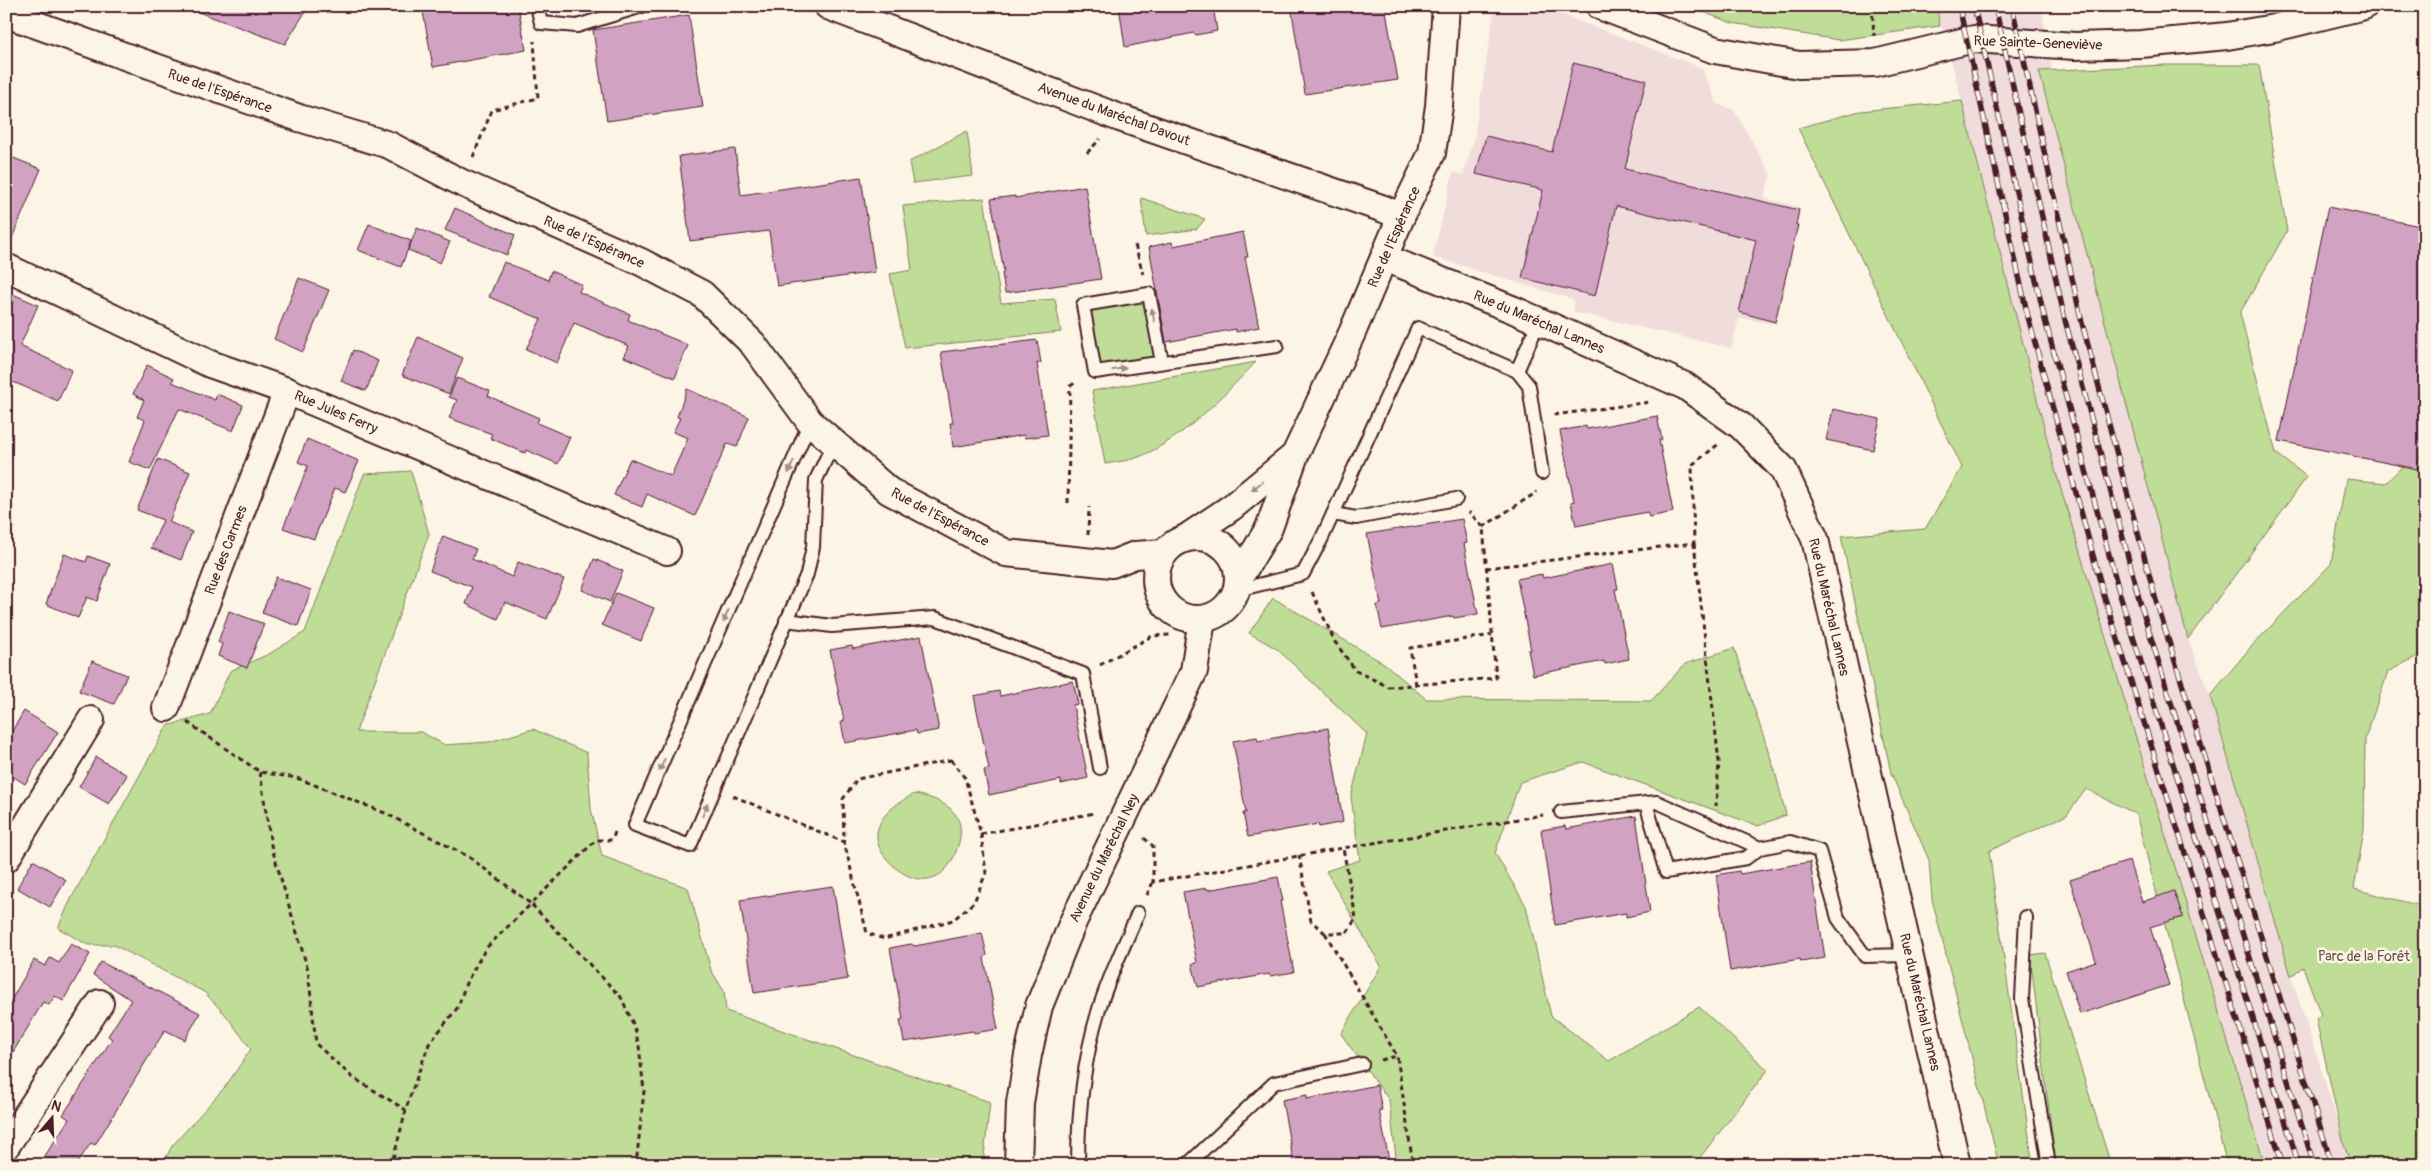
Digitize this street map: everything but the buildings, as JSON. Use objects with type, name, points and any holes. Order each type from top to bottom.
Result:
[{"type":"street","name":"Avenue du Maréchal Davout","points":[[828,6],[1120,118],[1401,217]]},
{"type":"street","name":"Rue de l'Espérance","points":[[1238,584],[1269,528],[1295,455],[1385,258],[1401,217],[1432,154],[1439,106],[1446,6]]},
{"type":"street","name":"Rue Sainte-Geneviève","points":[[1600,6],[1715,50],[1799,65],[1875,63],[1974,39],[2075,46],[2141,44],[2227,36],[2274,28],[2364,6]]},
{"type":"street","name":"Rue de l'Espérance","points":[[6,14],[290,115],[389,145],[462,183],[641,262],[702,294],[753,344],[810,422],[889,490],[1006,553],[1112,564],[1158,592]]},
{"type":"street","name":"Rue du Maréchal Lannes","points":[[1385,258],[1540,321],[1685,386],[1741,426],[1783,469],[1815,539],[1957,1165]]},
{"type":"street","name":"Rue Jules Ferry","points":[[6,267],[210,364],[287,391],[668,551]]},
{"type":"street","name":"Rue des Carmes","points":[[166,708],[287,391]]},
{"type":"street","name":"Rue de l'Espérance","points":[[1186,538],[1232,507],[1295,455]]},
{"type":"street","points":[[1186,538],[1205,538],[1222,545],[1231,554],[1237,565],[1238,584],[1232,601],[1224,610],[1213,617],[1202,620],[1188,619],[1175,613],[1165,604],[1158,592],[1155,578],[1158,565],[1164,553],[1174,544],[1186,538]]},
{"type":"street","name":"Rue de l'Espérance","points":[[1112,564],[1134,555],[1164,553]]},
{"type":"street","name":"Avenue du Maréchal Ney","points":[[1018,1165],[1020,1103],[1028,1054],[1039,1006],[1073,922],[1194,671],[1202,620]]},
{"type":"street","points":[[6,859],[91,720]]},
{"type":"street","points":[[6,1146],[100,1003]]},
{"type":"lane","points":[[537,6],[542,23],[577,26],[642,6]]},
{"type":"lane","points":[[1162,362],[1149,294],[1083,305],[1096,372],[1277,346]]},
{"type":"lane","points":[[1517,372],[1540,321]]},
{"type":"lane","points":[[1238,584],[1303,574],[1333,514],[1418,328],[1517,372],[1529,386],[1542,473]]},
{"type":"lane","points":[[810,422],[635,825],[690,846],[807,574],[813,547],[816,480],[834,442]]},
{"type":"lane","points":[[1333,514],[1356,518],[1456,499]]},
{"type":"lane","points":[[786,620],[832,626],[935,618],[1083,674],[1100,768]]},
{"type":"lane","points":[[1561,812],[1657,802],[1760,848]]},
{"type":"lane","points":[[1646,803],[1666,872],[1746,858],[1760,848],[1790,842],[1818,851],[1838,918],[1865,956],[1909,955]]},
{"type":"lane","points":[[1078,1165],[1078,1129],[1088,1058],[1099,1008],[1138,913]]},
{"type":"lane","points":[[2026,917],[2022,999],[2049,1165]]},
{"type":"lane","points":[[1187,1165],[1274,1084],[1362,1064]]},
{"type":"path","points":[[462,183],[492,110],[538,98],[534,43]]},
{"type":"path","points":[[1135,245],[1149,294]]},
{"type":"path","points":[[1068,503],[1070,386],[1096,372]]},
{"type":"path","points":[[1534,417],[1650,402],[1666,378]]},
{"type":"path","points":[[1714,828],[1719,762],[1694,543],[1692,465],[1741,426]]},
{"type":"path","points":[[1483,526],[1536,494],[1542,473]]},
{"type":"path","points":[[1303,574],[1335,642],[1356,671],[1389,687],[1496,678],[1483,526],[1456,499]]},
{"type":"path","points":[[1486,568],[1694,543]]},
{"type":"path","points":[[1416,684],[1410,648],[1492,635]]},
{"type":"path","points":[[1083,674],[1152,636]]},
{"type":"path","points":[[166,708],[260,772],[297,778],[385,813],[469,857],[531,904],[621,997],[634,1026],[639,1046],[644,1091],[636,1165]]},
{"type":"path","points":[[951,760],[965,778],[981,834],[986,873],[974,902],[953,920],[884,939],[866,933],[844,842],[843,799],[857,779],[951,760]]},
{"type":"path","points":[[260,772],[271,846],[308,970],[316,1044],[352,1077],[406,1110]]},
{"type":"path","points":[[714,788],[844,842]]},
{"type":"path","points":[[981,834],[1096,813],[1123,819],[1153,846],[1153,882],[1300,855],[1561,812]]},
{"type":"path","points":[[394,1165],[406,1110],[428,1044],[458,1008],[466,983],[486,948],[596,840],[612,840]]},
{"type":"path","points":[[1326,933],[1347,933],[1356,918],[1343,848]]},
{"type":"path","points":[[1300,855],[1311,921],[1326,933],[1398,1056],[1412,1165]]},
{"type":"shaded area","points":[[1495,6],[1540,6],[1702,68],[1717,104],[1734,110],[1771,175],[1764,198],[1800,207],[1776,324],[1739,318],[1731,348],[1574,312],[1574,300],[1433,257],[1453,172],[1463,175],[1474,138]]},
{"type":"shaded area","points":[[1936,6],[2041,6],[2076,208],[2188,639],[2210,696],[2291,976],[2352,1165],[2239,1165],[2053,463],[1962,101]]},
{"type":"green space","points":[[1687,6],[1936,6],[1940,26],[1839,40],[1732,23]]},
{"type":"green space","points":[[2165,65],[2259,65],[2287,231],[2240,313],[2276,453],[2307,477],[2188,639],[2039,71]]},
{"type":"green space","points":[[1962,101],[2053,463],[2265,1165],[2227,1165],[2136,814],[2086,789],[2067,815],[1989,851],[2032,1158],[2055,1159],[2030,955],[2045,953],[2111,1165],[1999,1165],[1932,899],[1929,860],[1891,773],[1841,536],[1925,529],[1962,467],[1798,128],[1860,111]]},
{"type":"green space","points":[[967,131],[973,176],[913,183],[909,162]]},
{"type":"green space","points":[[984,198],[1001,303],[1055,299],[1061,332],[905,348],[890,274],[912,270],[903,206]]},
{"type":"green space","points":[[1141,198],[1205,219],[1197,229],[1146,236]]},
{"type":"green space","points":[[1145,300],[1156,359],[1099,367],[1089,308]]},
{"type":"green space","points":[[1256,362],[1188,428],[1172,439],[1139,457],[1105,464],[1092,391]]},
{"type":"green space","name":"Parc de la Forêt","points":[[2425,443],[2425,652],[2388,672],[2365,739],[2364,830],[2354,889],[2425,907],[2425,1165],[2351,1165],[2344,1144],[2316,1019],[2321,1015],[2303,967],[2291,976],[2210,696],[2249,649],[2331,564],[2346,479],[2386,483]]},
{"type":"green space","points":[[411,471],[429,534],[356,732],[421,732],[445,745],[489,742],[533,729],[587,753],[591,809],[602,856],[688,888],[711,970],[724,991],[726,1011],[990,1102],[983,1165],[162,1165],[172,1146],[225,1087],[251,1049],[225,1014],[204,992],[114,945],[88,945],[58,928],[71,899],[167,726],[210,714],[230,671],[269,654],[305,632],[364,474]]},
{"type":"green space","points":[[1273,598],[1385,664],[1426,699],[1651,701],[1685,664],[1734,648],[1775,771],[1786,815],[1758,826],[1583,762],[1520,782],[1495,853],[1526,906],[1551,1016],[1609,1061],[1699,1007],[1768,1070],[1694,1165],[1524,1165],[1513,1156],[1504,1165],[1397,1165],[1389,1100],[1341,1034],[1381,966],[1326,871],[1360,860],[1351,797],[1367,734],[1277,649],[1249,633]]},
{"type":"green space","points":[[915,794],[938,801],[947,806],[959,821],[959,841],[955,854],[949,865],[933,878],[914,878],[904,874],[886,858],[877,838],[878,829],[888,812]]},
{"type":"railway","points":[[1959,6],[2028,317],[2103,592],[2283,1165]]},
{"type":"railway","points":[[1974,6],[2045,320],[2120,595],[2299,1165]]},
{"type":"railway","points":[[1995,6],[2065,320],[2140,602],[2314,1165]]},
{"type":"railway","points":[[2012,6],[2082,323],[2155,597],[2332,1165]]}]
